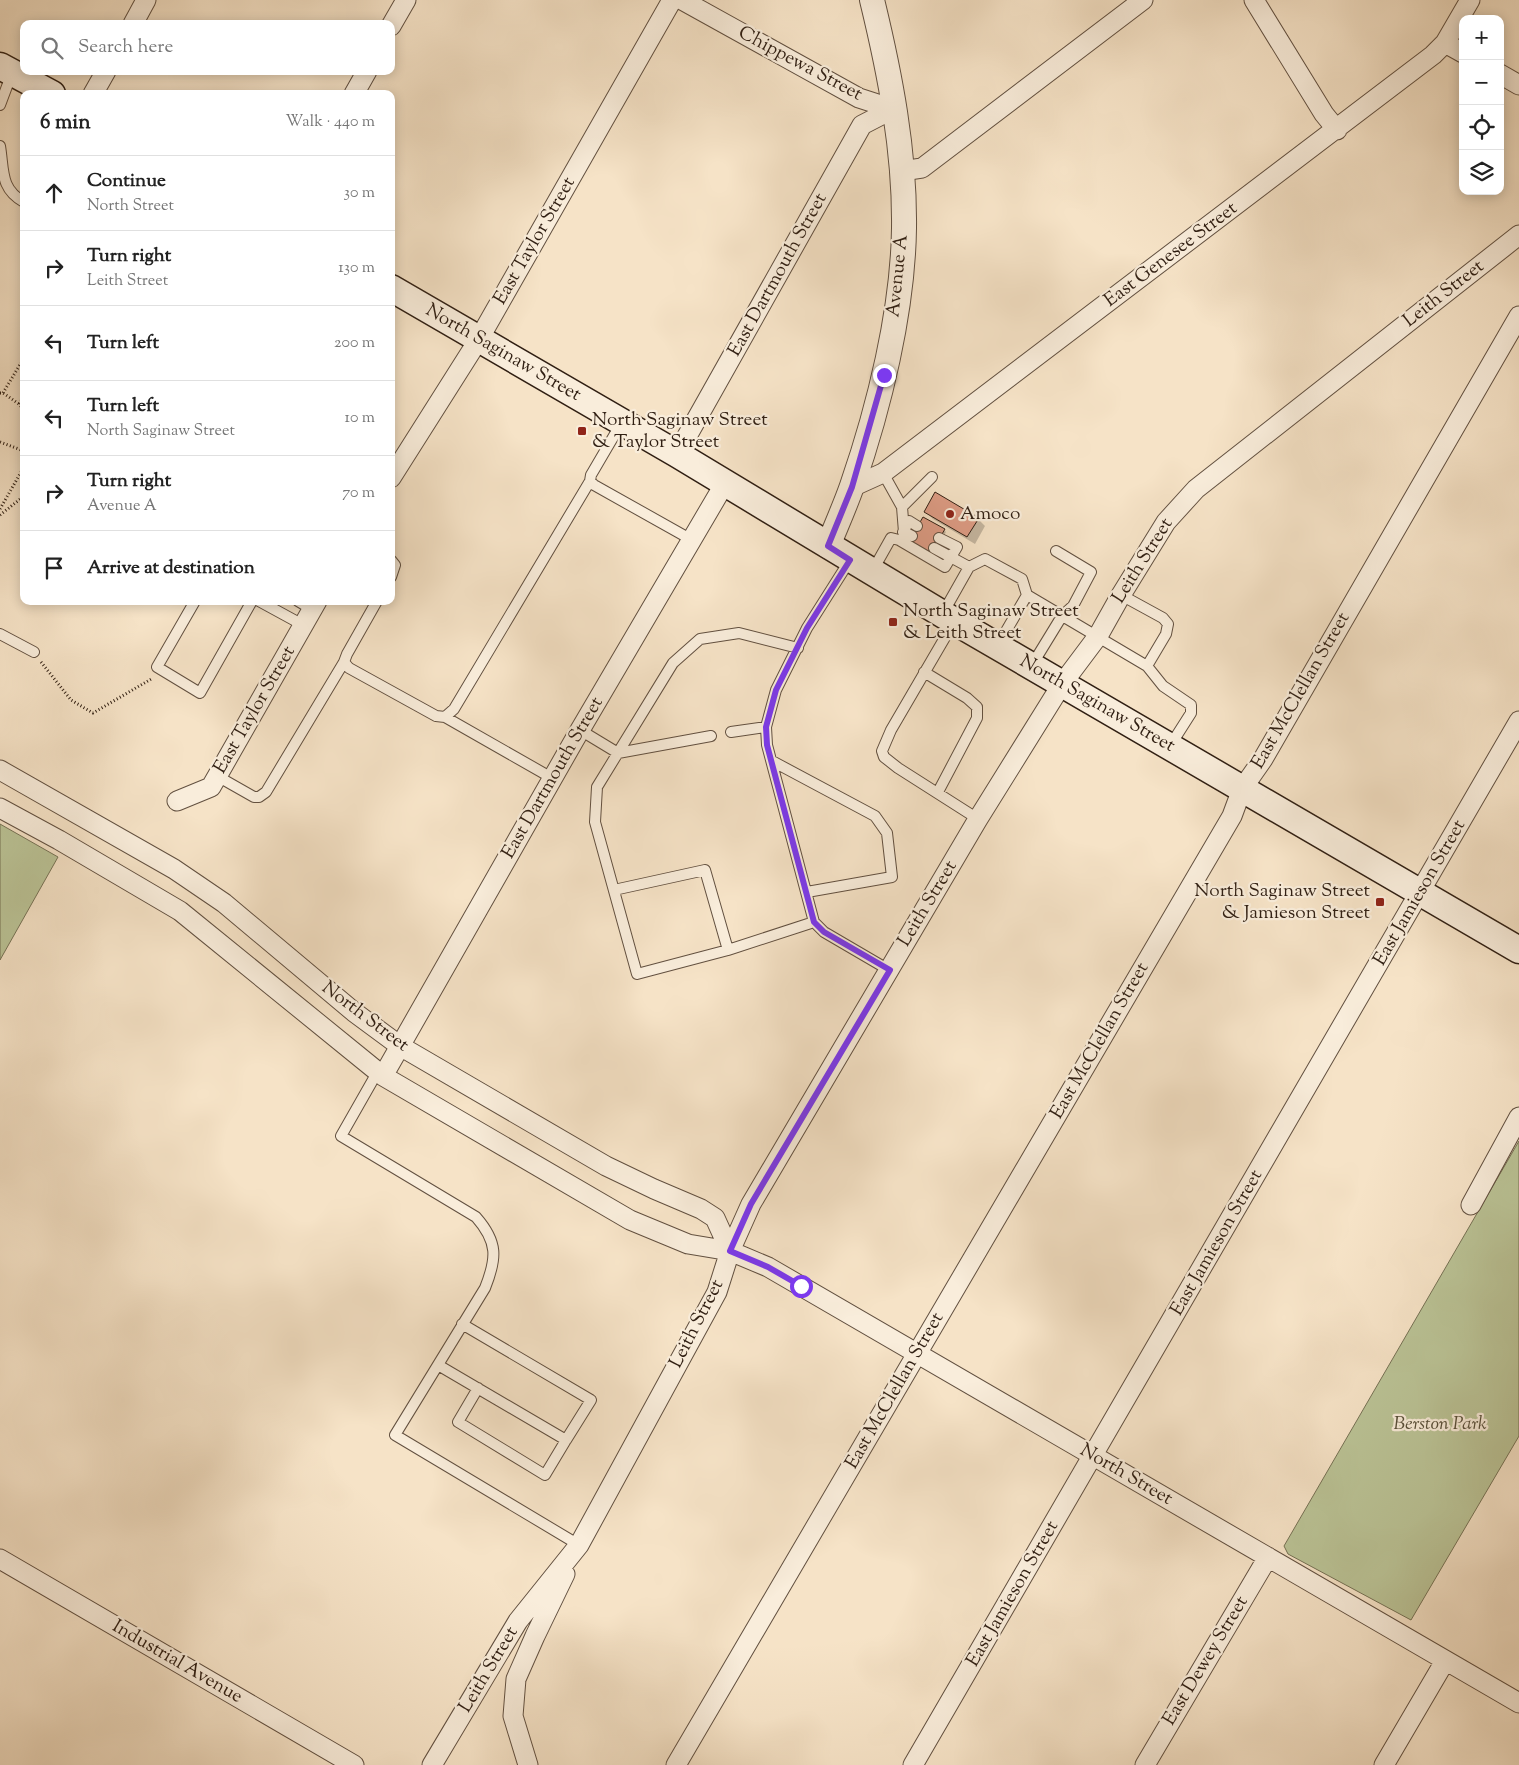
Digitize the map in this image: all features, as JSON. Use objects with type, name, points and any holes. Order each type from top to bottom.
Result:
[{"type":"main road","points":[[6,69],[45,90]]},
{"type":"main road","name":"North Saginaw Street","points":[[395,290],[677,454],[997,646],[1519,950]]},
{"type":"street","points":[[135,20],[146,0]]},
{"type":"street","points":[[394,20],[406,0]]},
{"type":"street","name":"East Taylor Street","points":[[395,472],[479,339],[672,0]]},
{"type":"street","name":"Chippewa Street","points":[[682,0],[859,98],[893,109]]},
{"type":"street","name":"Avenue A","points":[[828,546],[852,487],[888,358],[900,277],[904,228],[902,171],[882,40],[872,0]]},
{"type":"street","points":[[902,171],[922,168],[1143,0]]},
{"type":"street","points":[[1254,0],[1324,114],[1337,130]]},
{"type":"street","name":"East Genesee Street","points":[[852,487],[883,473],[1337,130],[1433,55],[1445,43],[1470,0]]},
{"type":"street","points":[[1445,43],[1459,51]]},
{"type":"street","points":[[95,90],[104,75]]},
{"type":"street","points":[[356,90],[364,75]]},
{"type":"street","points":[[1504,76],[1519,85]]},
{"type":"street","name":"East Dartmouth Street","points":[[677,454],[862,126],[893,109]]},
{"type":"street","name":"Leith Street","points":[[432,1765],[518,1621],[579,1545],[717,1292],[730,1251],[751,1204],[978,819],[1062,684],[1098,636],[1166,522],[1196,489],[1519,235]]},
{"type":"street","name":"East McClellan Street","points":[[676,1765],[1232,816],[1242,789],[1268,750],[1519,316]]},
{"type":"street","name":"East Dartmouth Street","points":[[381,1074],[400,1046],[552,778],[725,483]]},
{"type":"street","name":"East Taylor Street","points":[[177,801],[211,787],[308,609]]},
{"type":"street","name":"East Jamieson Street","points":[[913,1765],[1519,721]]},
{"type":"street","name":"North Street","points":[[0,770],[174,869],[224,903],[354,1012],[400,1046],[606,1166],[701,1209],[715,1218],[730,1251]]},
{"type":"street","name":"North Street","points":[[0,808],[180,911],[381,1074],[630,1220],[688,1244],[730,1251],[768,1267],[1519,1703]]},
{"type":"street","points":[[84,855],[100,827]]},
{"type":"street","points":[[1471,1205],[1519,1118]]},
{"type":"street","points":[[528,1765],[513,1716],[516,1679],[579,1545]]},
{"type":"street","name":"East Dewey Street","points":[[1145,1765],[1268,1557]]},
{"type":"street","name":"Industrial Avenue","points":[[0,1559],[354,1765]]},
{"type":"street","points":[[1384,1765],[1445,1661]]},
{"type":"lane","points":[[0,105],[6,69]]},
{"type":"lane","points":[[0,146],[8,190],[20,200]]},
{"type":"lane","points":[[445,717],[454,709],[590,481],[591,474],[622,422]]},
{"type":"lane","points":[[883,473],[902,507],[905,536]]},
{"type":"lane","points":[[902,507],[932,477]]},
{"type":"lane","points":[[590,481],[692,540]]},
{"type":"lane","points":[[905,536],[910,521],[918,526]]},
{"type":"lane","points":[[890,970],[824,932],[814,922],[767,745],[766,727],[776,690],[807,628],[861,566],[891,538],[905,536],[945,567],[957,547],[939,538]]},
{"type":"lane","points":[[934,548],[969,567]]},
{"type":"lane","points":[[1032,666],[1062,616],[1073,606],[1091,572],[1056,551]]},
{"type":"lane","points":[[978,819],[898,768],[884,757],[882,751],[891,730],[924,672],[969,567],[986,559],[1022,579],[1027,595],[1147,666],[1163,686],[1191,706],[1191,713],[1170,746]]},
{"type":"lane","points":[[997,646],[1027,595]]},
{"type":"lane","points":[[1121,595],[1163,618],[1168,624],[1166,634],[1147,666]]},
{"type":"lane","points":[[193,605],[157,667],[200,693],[250,605]]},
{"type":"lane","points":[[284,605],[308,609]]},
{"type":"lane","points":[[217,776],[254,797],[259,798],[266,792],[344,662],[375,605]]},
{"type":"lane","points":[[798,648],[738,633],[700,639],[673,663],[596,787],[595,822],[637,974],[728,950],[814,922]]},
{"type":"lane","points":[[0,634],[34,652]]},
{"type":"lane","points":[[344,662],[349,668],[436,716],[445,717],[552,778]]},
{"type":"lane","points":[[924,672],[967,698],[977,707],[977,718],[938,792]]},
{"type":"lane","points":[[731,732],[766,727]]},
{"type":"lane","points":[[580,730],[618,752],[711,736]]},
{"type":"lane","points":[[772,761],[875,816],[887,833],[892,877],[807,892]]},
{"type":"lane","points":[[614,890],[705,870],[728,950]]},
{"type":"lane","points":[[381,1074],[341,1136],[476,1216],[488,1231],[493,1250],[492,1269],[484,1288],[395,1435],[579,1545]]},
{"type":"lane","points":[[462,1324],[591,1400],[546,1475],[458,1422],[478,1388]]},
{"type":"lane","points":[[438,1365],[566,1440]]},
{"type":"path","points":[[19,404],[2,393],[20,364]]},
{"type":"path","points":[[0,442],[20,450]]},
{"type":"path","points":[[0,509],[20,474]]},
{"type":"path","points":[[0,516],[20,499]]},
{"type":"path","points":[[34,652],[71,700],[93,713],[153,678]]},
{"type":"green space","points":[[0,824],[58,857],[0,960]]},
{"type":"green space","name":"Berston Park","points":[[1519,1141],[1519,1436],[1411,1620],[1288,1554],[1284,1546]]},
{"type":"building","points":[[935,492],[979,518],[967,537],[924,512]]},
{"type":"building","points":[[923,517],[945,529],[929,556],[908,543]]},
{"type":"place","name":"North Saginaw Street & Taylor Street","points":[[582,431]]},
{"type":"place","name":"Amoco","points":[[950,514]]},
{"type":"place","name":"North Saginaw Street & Leith Street","points":[[893,622]]},
{"type":"place","name":"North Saginaw Street & Jamieson Street","points":[[1380,902]]},
{"type":"route","points":[[801,1286],[768,1267],[730,1251],[751,1204],[890,970],[824,932],[814,922],[767,745],[766,727],[776,690],[807,628],[850,560],[828,546],[852,487],[884,375]]}]
